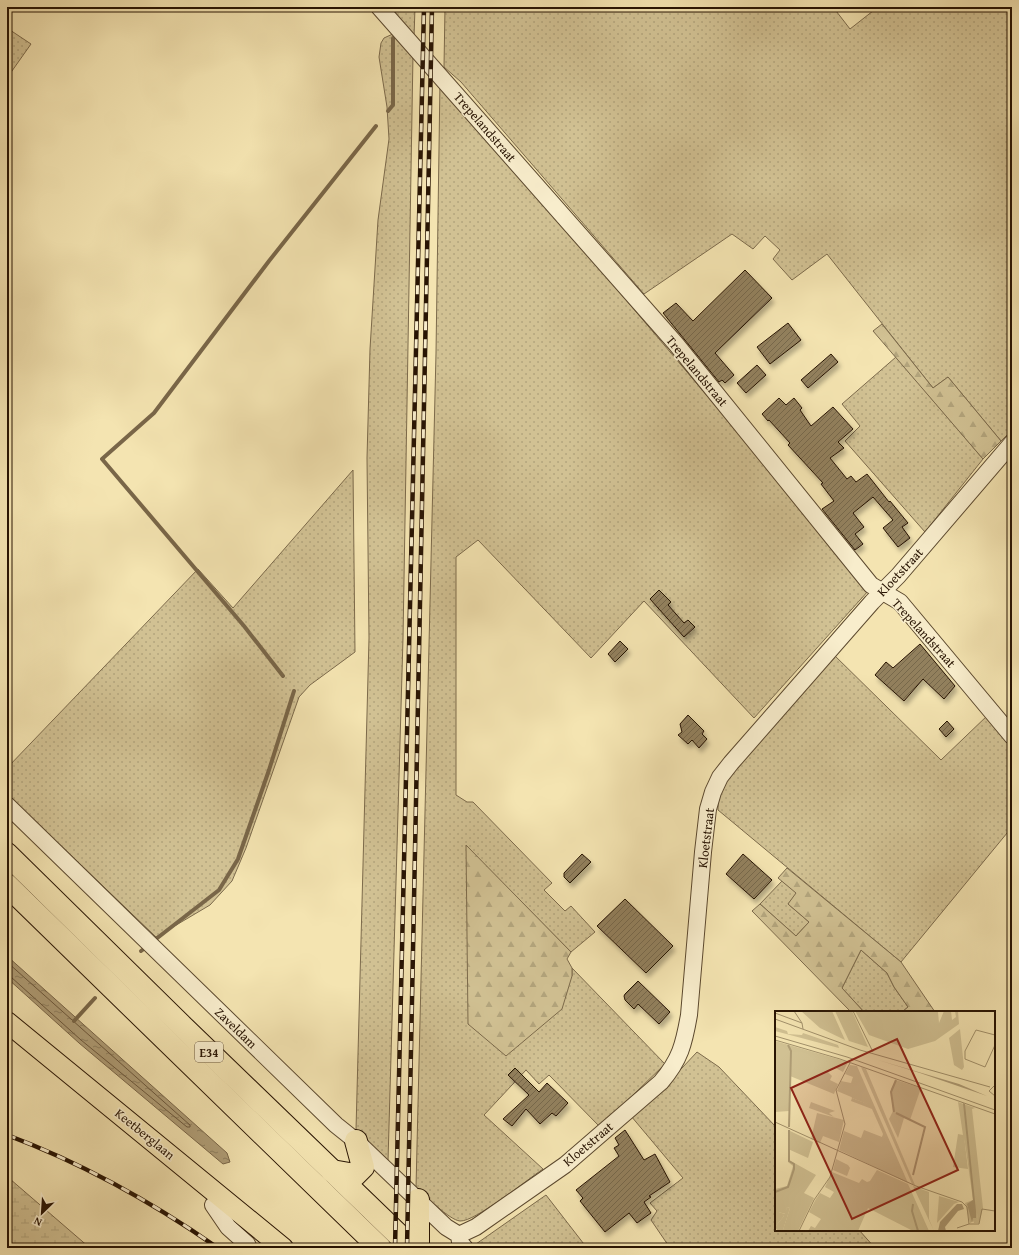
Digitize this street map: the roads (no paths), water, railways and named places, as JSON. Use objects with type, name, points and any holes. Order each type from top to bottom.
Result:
[{"type":"highway","name":"E34","points":[[7,854],[412,1248]]},
{"type":"highway","name":"E34","points":[[7,885],[380,1248]]},
{"type":"highway","points":[[332,1171],[355,1175],[363,1167],[356,1140]]},
{"type":"highway","points":[[418,1200],[418,1248]]},
{"type":"main road","name":"Keetberglaan","points":[[7,1022],[283,1248]]},
{"type":"main road","name":"Keetberglaan","points":[[7,1036],[266,1248]]},
{"type":"street","name":"Trepelandstraat","points":[[379,7],[676,344],[871,585],[900,602],[1012,736]]},
{"type":"street","name":"Kloetstraat","points":[[462,1241],[476,1227],[565,1165],[661,1082],[670,1072],[678,1058],[689,1016],[708,809],[713,792],[720,778],[730,763],[872,602],[898,576],[1012,443]]},
{"type":"street","name":"Zaveldam","points":[[7,805],[336,1125],[356,1140],[462,1241]]},
{"type":"street","points":[[214,1205],[228,1227],[247,1244],[249,1248]]},
{"type":"water","points":[[7,956],[227,1153],[230,1162],[223,1164],[79,1043],[7,978]]},
{"type":"waterway","points":[[388,111],[393,105],[393,38]]},
{"type":"waterway","points":[[283,676],[244,626],[102,459],[154,413],[269,261],[376,126]]},
{"type":"waterway","points":[[156,939],[219,890],[238,859],[269,770],[294,691]]},
{"type":"waterway","points":[[141,951],[145,948]]},
{"type":"waterway","points":[[74,1021],[95,998]]},
{"type":"railway","points":[[395,1248],[424,7]]},
{"type":"railway","points":[[407,1248],[432,7]]},
{"type":"railway","points":[[7,1135],[62,1158],[116,1185],[168,1215],[218,1248]]}]
